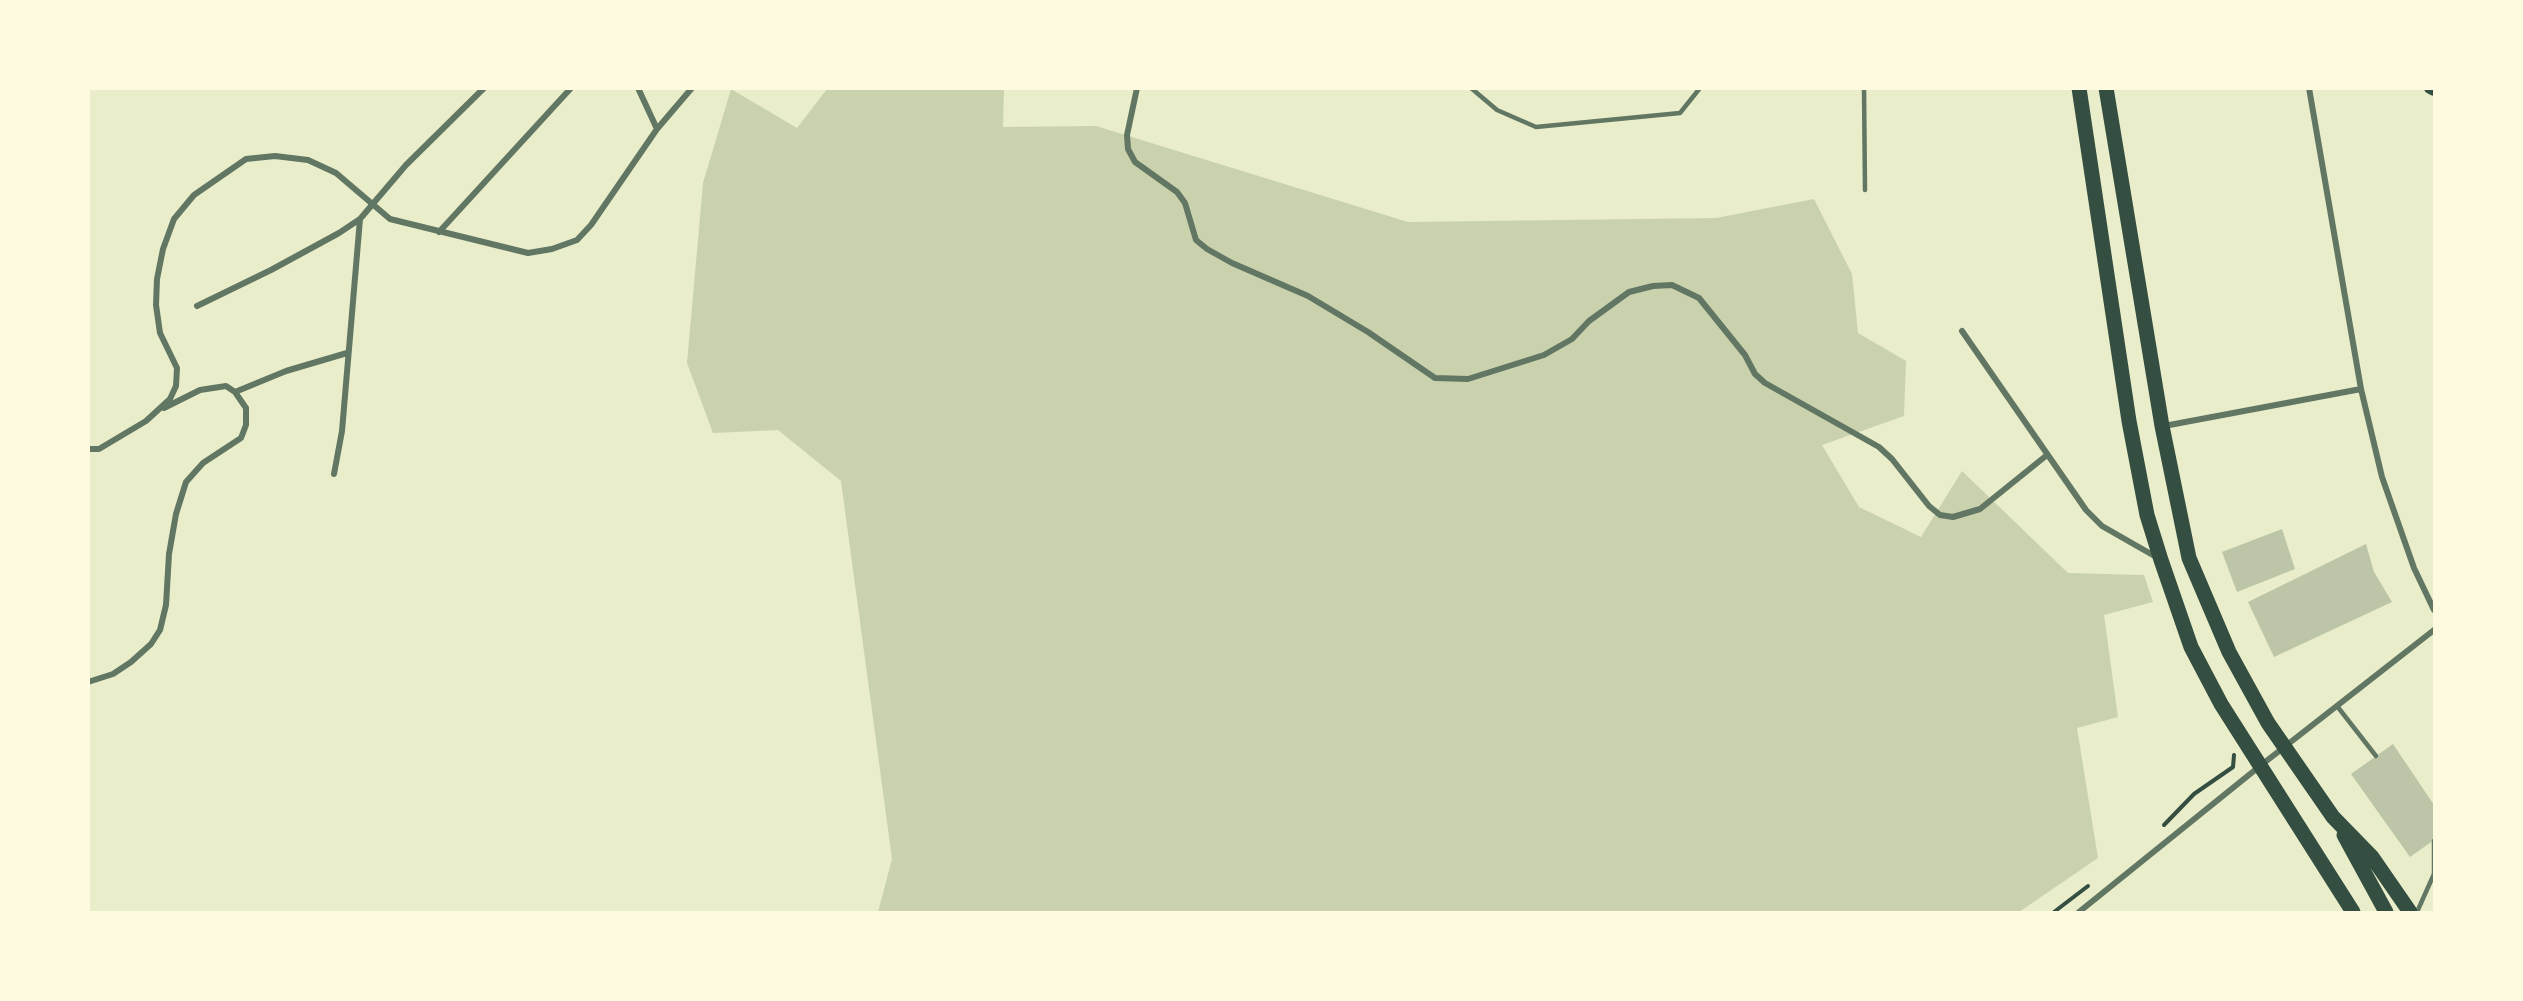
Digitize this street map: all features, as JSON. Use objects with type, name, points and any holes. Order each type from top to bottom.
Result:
[{"type":"main road","points":[[2079,88],[2129,421],[2147,514],[2161,560],[2191,647],[2243,742],[2353,912]]},
{"type":"main road","points":[[2106,88],[2162,426],[2190,559],[2229,652],[2268,723],[2334,817],[2386,912]]},
{"type":"main road","points":[[2430,88],[2434,90]]},
{"type":"main road","points":[[2334,817],[2372,857],[2410,912]]},
{"type":"street","points":[[197,306],[271,270],[360,219],[372,202],[484,88]]},
{"type":"street","points":[[439,232],[571,88]]},
{"type":"street","points":[[638,88],[657,129]]},
{"type":"street","points":[[156,413],[170,399],[176,386],[177,369],[160,333],[156,305],[157,279],[163,249],[174,219],[194,195],[246,159],[275,156],[308,160],[336,173],[390,219],[528,253],[552,249],[577,240],[591,225],[657,129],[692,88]]},
{"type":"street","points":[[1137,88],[1127,135],[1128,149],[1135,162],[1177,192],[1185,203],[1197,240],[1207,249],[1232,263],[1308,296],[1368,332],[1435,378],[1468,379],[1544,355],[1572,339],[1589,321],[1629,292],[1653,286],[1672,285],[1699,298],[1745,355],[1755,374],[1766,383],[1879,447],[1892,459],[1929,506],[1940,515],[1953,517],[1980,509],[2047,455]]},
{"type":"street","points":[[2309,88],[2361,389],[2382,477],[2396,521],[2434,610]]},
{"type":"street","points":[[334,474],[342,431],[346,353],[360,219]]},
{"type":"street","points":[[1962,331],[2079,501],[2102,526],[2161,560]]},
{"type":"street","points":[[235,392],[304,364],[346,353]]},
{"type":"street","points":[[88,449],[99,449],[156,413],[200,390],[226,386],[235,392],[246,408],[246,425],[241,438],[192,473],[179,498],[169,554],[166,605],[160,630],[151,644],[131,662],[113,674],[88,682]]},
{"type":"street","points":[[2162,426],[2361,389]]},
{"type":"street","points":[[2079,912],[2284,746],[2434,630]]},
{"type":"lane","points":[[1471,88],[1497,110],[1536,127],[1680,113],[1700,88]]},
{"type":"lane","points":[[1864,88],[1865,190]]},
{"type":"lane","points":[[2337,706],[2376,756]]},
{"type":"lane","points":[[2417,912],[2434,874],[2434,841]]},
{"type":"path","points":[[2156,834],[2194,794],[2233,767],[2232,758],[2243,742]]},
{"type":"path","points":[[2054,912],[2091,884]]},
{"type":"green space","points":[[731,89],[797,128],[827,89],[1004,89],[1003,127],[1096,126],[1408,222],[1716,218],[1814,199],[1852,274],[1858,333],[1906,361],[1904,416],[1822,445],[1859,507],[1921,537],[1962,471],[2068,573],[2144,575],[2153,602],[2104,615],[2118,717],[2077,728],[2098,858],[2019,912],[878,912],[892,859],[841,481],[778,430],[713,433],[687,363],[703,183]]},
{"type":"building","points":[[2282,529],[2295,569],[2237,592],[2222,552]]},
{"type":"building","points":[[2366,544],[2374,572],[2392,602],[2274,657],[2248,602]]},
{"type":"building","points":[[2393,744],[2434,805],[2434,840],[2410,857],[2351,774]]}]
